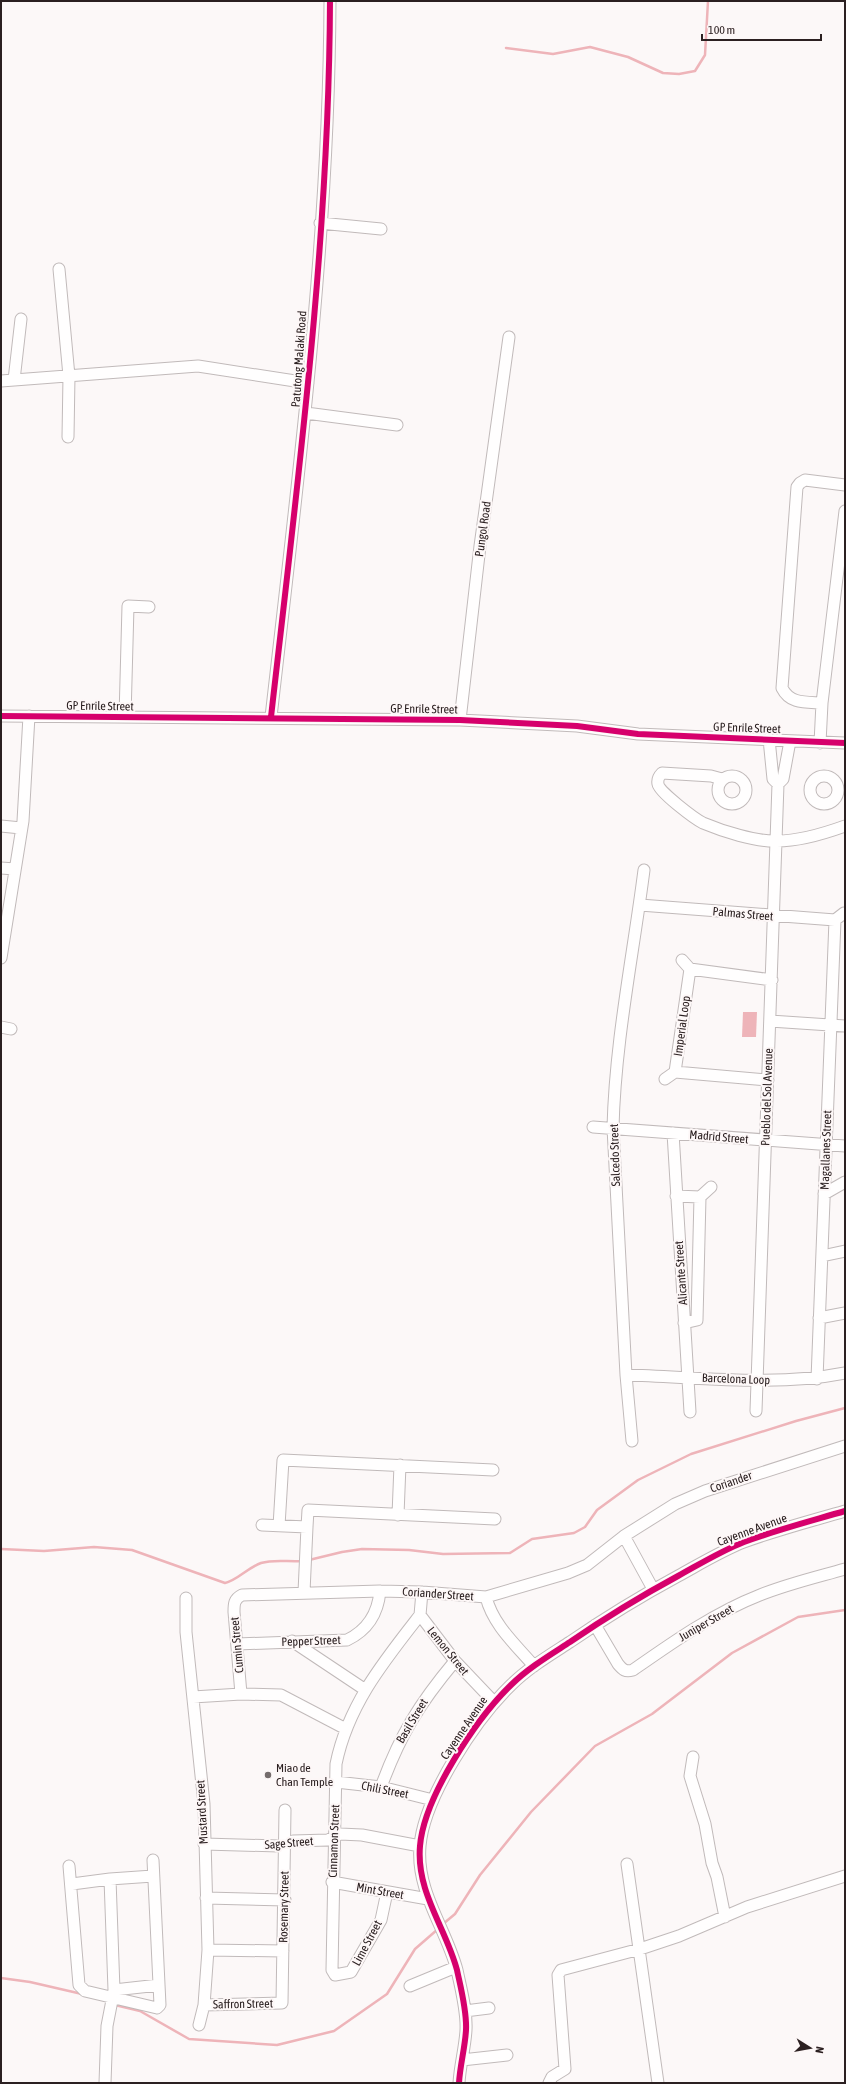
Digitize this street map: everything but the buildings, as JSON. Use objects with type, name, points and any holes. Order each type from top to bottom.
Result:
[{"type":"street","name":"Patutong Malaki Road","points":[[271,717],[306,413],[320,223],[329,52],[330,1]]},
{"type":"street","points":[[320,223],[381,229]]},
{"type":"street","points":[[58,269],[65,318],[68,376],[68,437]]},
{"type":"street","points":[[14,380],[21,319]]},
{"type":"street","name":"Pungol Road","points":[[460,720],[480,546],[509,337]]},
{"type":"street","points":[[1,381],[198,366],[308,383]]},
{"type":"street","points":[[306,413],[397,425]]},
{"type":"street","points":[[822,703],[796,701],[786,696],[782,688],[797,487],[805,480],[845,485]]},
{"type":"street","points":[[820,743],[822,703],[845,511]]},
{"type":"street","points":[[125,717],[128,606],[149,607]]},
{"type":"street","name":"GP Enrile Street","points":[[1,716],[271,717],[460,720],[577,726],[638,734],[845,743]]},
{"type":"street","points":[[1,955],[5,911],[15,870],[21,828],[29,716]]},
{"type":"street","name":"Pueblo del Sol Avenue","points":[[769,739],[773,779],[778,784]]},
{"type":"street","name":"Pueblo del Sol Avenue","points":[[756,1411],[778,784],[783,778],[790,741]]},
{"type":"street","points":[[722,779],[712,776],[662,773],[658,778],[658,785],[663,792],[702,822],[751,838],[776,841],[820,836],[845,826]]},
{"type":"street","points":[[1,826],[21,828]]},
{"type":"street","points":[[1,868],[15,870]]},
{"type":"street","name":"Salcedo Street","points":[[632,1441],[626,1375],[613,1128],[614,1095],[619,1042],[644,870]]},
{"type":"street","name":"Palmas Street","points":[[640,905],[774,917],[839,917]]},
{"type":"street","name":"Magallanes Street","points":[[817,1379],[827,1145],[830,1025],[839,917]]},
{"type":"street","points":[[682,960],[690,970],[772,980]]},
{"type":"street","name":"Imperial Loop","points":[[690,970],[676,1072],[768,1080]]},
{"type":"street","points":[[770,1021],[845,1026]]},
{"type":"street","points":[[665,1079],[676,1072]]},
{"type":"street","name":"Madrid Street","points":[[593,1127],[845,1146]]},
{"type":"street","name":"Alicante Street","points":[[673,1133],[690,1412]]},
{"type":"street","points":[[824,1194],[845,1182]]},
{"type":"street","points":[[676,1196],[700,1197],[711,1187]]},
{"type":"street","points":[[684,1323],[697,1320],[700,1197]]},
{"type":"street","points":[[822,1256],[845,1250]]},
{"type":"street","points":[[820,1318],[845,1313]]},
{"type":"street","name":"Barcelona Loop","points":[[626,1375],[757,1380],[817,1379],[845,1373]]},
{"type":"street","name":"Coriander","points":[[624,1536],[675,1504],[706,1491],[845,1446]]},
{"type":"street","points":[[279,1526],[283,1460],[493,1470]]},
{"type":"street","points":[[398,1515],[400,1465]]},
{"type":"street","points":[[304,1592],[308,1510],[495,1519]]},
{"type":"street","name":"Cayenne Avenue","points":[[458,2083],[466,2029],[464,2011],[456,1967],[428,1899],[420,1867],[420,1846],[425,1819],[433,1800],[449,1769],[494,1702],[512,1683],[534,1666],[594,1625],[653,1589],[717,1554],[744,1542],[845,1510]]},
{"type":"street","points":[[262,1525],[307,1527]]},
{"type":"street","points":[[624,1536],[653,1589]]},
{"type":"street","name":"Coriander Street","points":[[237,1597],[242,1595],[304,1592],[380,1591],[422,1592],[486,1597],[568,1573],[587,1565],[624,1536]]},
{"type":"street","name":"Juniper Street","points":[[594,1625],[618,1664],[623,1669],[628,1671],[633,1670],[695,1627],[734,1606],[760,1595],[845,1569]]},
{"type":"street","name":"Pepper Street","points":[[236,1644],[347,1640],[364,1629],[373,1618],[378,1607],[380,1591]]},
{"type":"street","name":"Lemon Street","points":[[422,1592],[420,1615],[455,1661],[494,1702]]},
{"type":"street","name":"Cumin Street","points":[[237,1597],[234,1602],[234,1612],[241,1694]]},
{"type":"street","points":[[486,1597],[490,1612],[495,1621],[534,1666]]},
{"type":"street","name":"Mustard Street","points":[[186,1598],[186,1632],[204,1804],[208,1950],[204,2005],[199,2025]]},
{"type":"street","name":"Cinnamon Street","points":[[332,1970],[332,1882],[336,1764],[346,1729],[364,1689],[420,1615]]},
{"type":"street","points":[[292,1641],[364,1689]]},
{"type":"street","name":"Basil Street","points":[[380,1787],[393,1753],[410,1720],[433,1687],[455,1661]]},
{"type":"street","points":[[194,1697],[241,1694],[281,1695],[346,1729]]},
{"type":"street","points":[[693,1758],[690,1776],[705,1824],[712,1863],[717,1877],[725,1917]]},
{"type":"street","name":"Chili Street","points":[[336,1782],[380,1787],[433,1800]]},
{"type":"street","name":"Rosemary Street","points":[[282,2003],[286,1842],[285,1810]]},
{"type":"street","name":"Sage Street","points":[[204,1844],[279,1846],[286,1842],[328,1840],[340,1834],[362,1835],[420,1846]]},
{"type":"street","points":[[69,1866],[72,1884],[78,1981],[85,1991],[111,1999],[153,2008],[159,2007],[159,1985],[153,1860]]},
{"type":"street","points":[[627,1864],[658,2083]]},
{"type":"street","points":[[72,1884],[110,1879],[153,1876]]},
{"type":"street","points":[[549,2083],[552,2077],[565,2069],[558,1975],[561,1970],[640,1949],[679,1936],[747,1907],[845,1876]]},
{"type":"street","points":[[105,2083],[107,2026],[111,1999],[110,1879]]},
{"type":"street","name":"Mint Street","points":[[332,1882],[428,1899]]},
{"type":"street","name":"Lime Street","points":[[332,1970],[335,1975],[351,1972],[381,1920],[387,1892]]},
{"type":"street","points":[[206,1898],[285,1900]]},
{"type":"street","points":[[208,1950],[283,1952]]},
{"type":"street","points":[[410,1986],[456,1967]]},
{"type":"street","points":[[111,1999],[159,1985]]},
{"type":"street","name":"Saffron Street","points":[[204,2005],[282,2003]]},
{"type":"street","points":[[464,2011],[489,2008]]},
{"type":"street","points":[[462,2060],[507,2055]]},
{"type":"shaded area","points":[[743,1012],[757,1012],[756,1037],[742,1037]]},
{"type":"waterway","points":[[506,48],[553,54],[590,47],[628,57],[663,73],[679,74],[695,71],[705,55],[708,1]]},
{"type":"waterway","points":[[309,1560],[362,1549],[409,1550],[443,1554],[510,1553],[532,1539],[574,1533],[585,1527],[597,1510],[638,1480],[691,1454],[796,1421],[845,1408]]},
{"type":"waterway","points":[[1,1549],[44,1551],[94,1547],[132,1550],[225,1583],[261,1563],[276,1561],[302,1561]]},
{"type":"waterway","points":[[443,1924],[455,1914],[480,1875],[531,1812],[595,1746],[652,1714],[732,1653],[798,1617],[845,1610]]},
{"type":"waterway","points":[[115,2005],[140,2011],[189,2039],[277,2045],[334,2031],[387,1994],[415,1949],[438,1929]]},
{"type":"waterway","points":[[1,1978],[30,1982],[82,1994]]},
{"type":"cycle path","points":[[271,717],[301,449],[318,270],[324,181],[330,1]]},
{"type":"cycle path","points":[[1,716],[460,720],[577,726],[638,734],[845,743]]},
{"type":"cycle path","points":[[459,2083],[465,2043],[465,2008],[452,1954],[427,1894],[420,1863],[420,1846],[424,1826],[441,1782],[468,1738],[497,1700],[525,1673],[596,1624],[637,1599],[711,1558],[744,1542],[845,1511]]},
{"type":"place","name":"Miao de Chan Temple","points":[[268,1775]]}]
